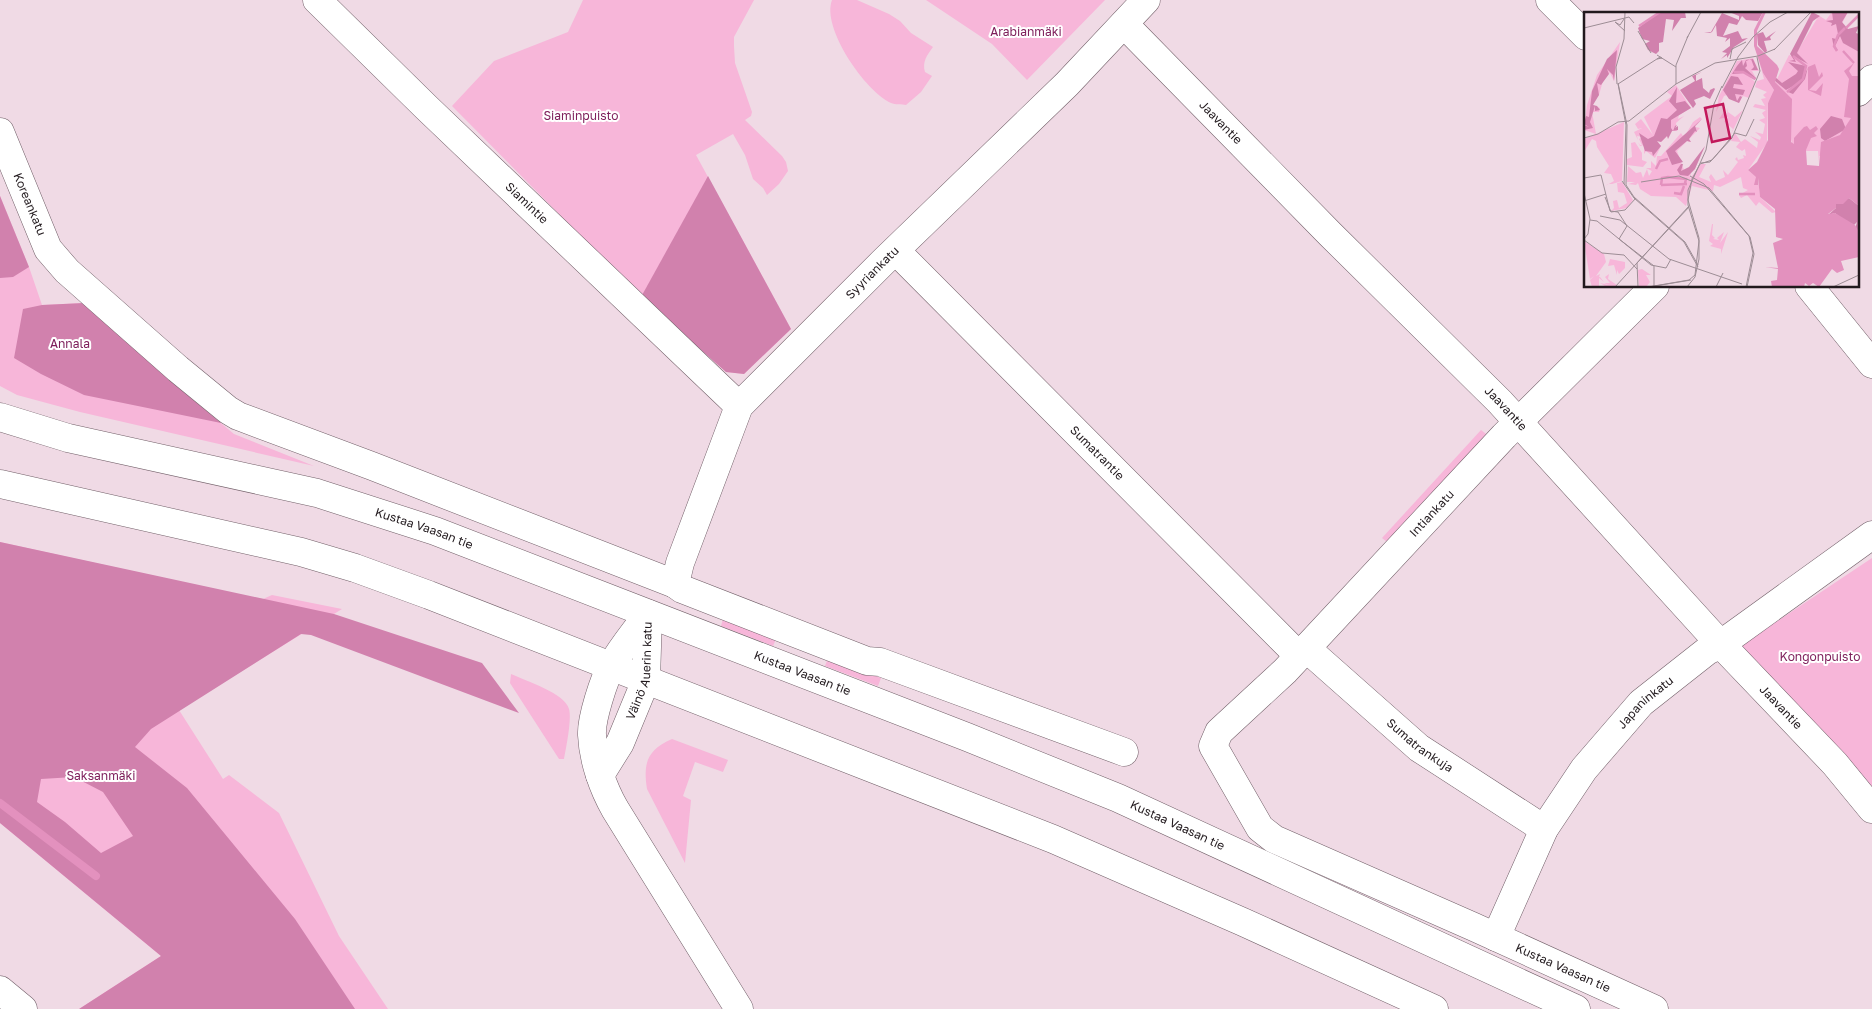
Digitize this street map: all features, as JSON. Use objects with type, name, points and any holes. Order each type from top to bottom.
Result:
[{"type":"street","name":"Siamintie","points":[[317,0],[426,107],[739,406]]},
{"type":"street","name":"Syyriankatu","points":[[679,586],[680,563],[739,406],[1067,84],[1146,0]]},
{"type":"street","points":[[1550,0],[1584,34]]},
{"type":"street","name":"Jaavantie","points":[[1124,24],[1330,234],[1490,392],[1721,644],[1835,764],[1872,809]]},
{"type":"street","points":[[1860,90],[1872,79]]},
{"type":"street","name":"Koreankatu","points":[[0,132],[48,249],[67,271],[178,369],[228,410],[238,416],[372,466],[679,586]]},
{"type":"street","name":"Sumatrantie","points":[[896,251],[1303,652]]},
{"type":"street","name":"Intiankatu","points":[[1213,746],[1220,732],[1285,671],[1518,424],[1653,288]]},
{"type":"street","points":[[1811,288],[1872,364]]},
{"type":"street","name":"Kustaa Vaasan tie","points":[[0,417],[68,438],[317,493],[434,531],[967,737],[1118,798],[1576,1009]]},
{"type":"street","points":[[0,484],[301,552],[355,568],[429,595],[1053,839],[1243,922],[1434,1009]]},
{"type":"street","name":"Japaninkatu","points":[[1496,937],[1544,829],[1584,769],[1641,703],[1707,651],[1721,644],[1872,536]]},
{"type":"street","points":[[679,586],[867,661],[880,662],[1124,752]]},
{"type":"street","name":"Väinö Auerin katu","points":[[648,614],[611,666],[595,714],[592,734],[600,775],[615,809],[739,1009]]},
{"type":"street","name":"Väinö Auerin katu","points":[[600,775],[620,743],[646,680],[648,614]]},
{"type":"street","name":"Sumatrankuja","points":[[1303,652],[1419,748],[1544,829]]},
{"type":"street","name":"Kustaa Vaasan tie","points":[[1213,746],[1260,828],[1274,839],[1654,1009]]},
{"type":"street","points":[[0,990],[23,1009]]},
{"type":"green space","name":"Siaminpuisto","points":[[583,0],[754,0],[734,37],[735,63],[752,112],[751,116],[745,120],[782,156],[788,171],[779,184],[767,195],[763,188],[753,179],[745,155],[733,134],[696,155],[791,329],[744,374],[726,372],[641,297],[452,106],[494,61],[568,32]]},
{"type":"green space","points":[[832,0],[857,0],[889,14],[900,21],[911,33],[933,47],[924,65],[925,72],[932,76],[921,92],[906,105],[893,104],[881,97],[858,73],[839,42],[833,26],[830,12]]},
{"type":"green space","name":"Arabianmäki","points":[[926,0],[1105,0],[1027,80],[992,44]]},
{"type":"green space","points":[[708,176],[791,329],[744,374],[726,372],[641,297]]},
{"type":"green space","name":"Annala","points":[[0,196],[29,267],[42,305],[84,303],[167,378],[234,434],[314,466],[80,412],[17,395],[0,386]]},
{"type":"green space","points":[[0,196],[29,267],[13,277],[0,278]]},
{"type":"green space","name":"Annala","points":[[84,303],[167,378],[221,423],[84,395],[41,374],[14,358],[23,309],[42,305]]},
{"type":"green space","points":[[1481,430],[1490,437],[1391,545],[1382,538]]},
{"type":"green space","name":"Saksanmäki","points":[[0,542],[240,595],[263,599],[272,595],[342,609],[179,710],[223,779],[229,775],[279,813],[339,936],[388,1009],[79,1009],[161,956],[0,823]]},
{"type":"green space","name":"Saksanmäki","points":[[0,542],[334,614],[482,663],[519,713],[311,635],[301,634],[151,729],[135,747],[187,788],[295,919],[355,1009],[79,1009],[161,956],[0,823]],"holes":[[[74,777],[103,792],[133,836],[101,853],[65,822],[37,802],[41,779]]]},
{"type":"green space","name":"Kongonpuisto","points":[[1872,558],[1872,791],[1737,648]]},
{"type":"green space","points":[[723,619],[776,639],[773,646],[721,626]]},
{"type":"green space","points":[[828,658],[881,678],[878,686],[825,666]]},
{"type":"green space","points":[[511,674],[553,693],[566,703],[570,719],[564,759],[559,759],[510,683]]},
{"type":"green space","points":[[672,739],[728,760],[723,772],[695,762],[683,796],[691,800],[685,863],[647,789],[646,780],[647,765],[652,753]]},
{"type":"waterway","points":[[0,803],[96,876]]}]
